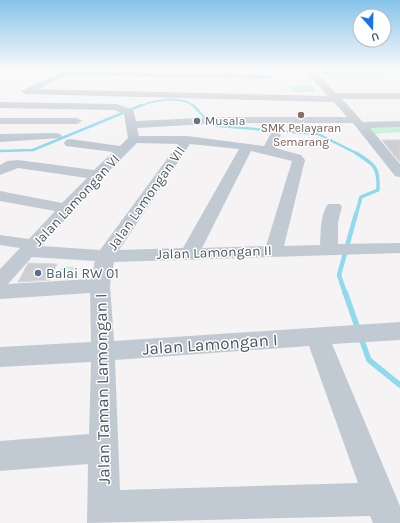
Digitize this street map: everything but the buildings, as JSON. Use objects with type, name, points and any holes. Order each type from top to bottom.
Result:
[{"type":"street","points":[[0,105],[21,93]]},
{"type":"street","points":[[89,93],[275,98],[400,96]]},
{"type":"street","points":[[274,93],[275,98]]},
{"type":"street","points":[[331,93],[370,134],[400,173]]},
{"type":"street","points":[[93,106],[105,94]]},
{"type":"street","points":[[0,105],[117,106],[129,121],[187,140],[292,156],[299,160],[274,250]]},
{"type":"street","points":[[39,121],[50,106]]},
{"type":"street","points":[[129,121],[222,120],[400,124]]},
{"type":"street","points":[[0,121],[77,121]]},
{"type":"street","name":"Jalan Lamongan VI","points":[[0,281],[123,150],[129,121]]},
{"type":"street","points":[[370,134],[400,133]]},
{"type":"street","points":[[267,151],[275,135]]},
{"type":"street","points":[[0,138],[56,136]]},
{"type":"street","name":"Jalan Lamongan VII","points":[[105,256],[187,140]]},
{"type":"street","points":[[70,143],[123,150]]},
{"type":"street","points":[[190,253],[246,148]]},
{"type":"street","points":[[6,168],[25,164],[98,175]]},
{"type":"street","points":[[0,196],[66,209]]},
{"type":"street","points":[[329,250],[330,222],[334,207]]},
{"type":"street","name":"Jalan Lamongan II","points":[[0,240],[31,248],[105,256],[274,250],[400,248]]},
{"type":"street","name":"Jalan Taman Lamongan I","points":[[104,515],[103,351],[100,285],[105,256]]},
{"type":"street","points":[[0,292],[100,285]]},
{"type":"street","name":"Jalan Lamongan I","points":[[0,357],[193,346],[400,331]]},
{"type":"street","points":[[104,515],[385,511],[330,335]]},
{"type":"street","points":[[0,456],[104,448]]},
{"type":"green space","points":[[400,127],[400,132],[374,134],[369,128]]},
{"type":"green space","points":[[63,266],[75,267],[68,280],[55,279]]},
{"type":"waterway","points":[[140,106],[160,100],[182,101],[194,106]]},
{"type":"waterway","points":[[0,151],[33,150],[142,105]]},
{"type":"waterway","points":[[194,106],[205,118],[218,126],[318,134],[356,153]]},
{"type":"waterway","points":[[356,153],[374,167],[378,176],[378,190],[361,197],[356,215]]},
{"type":"waterway","points":[[345,293],[339,275],[356,214]]},
{"type":"waterway","points":[[345,292],[358,329]]},
{"type":"waterway","points":[[361,338],[369,360],[400,385]]},
{"type":"place","name":"SMK Pelayaran Semarang","points":[[301,115]]},
{"type":"place","name":"Musala","points":[[197,121]]},
{"type":"place","name":"Balai RW 01","points":[[38,273]]}]
